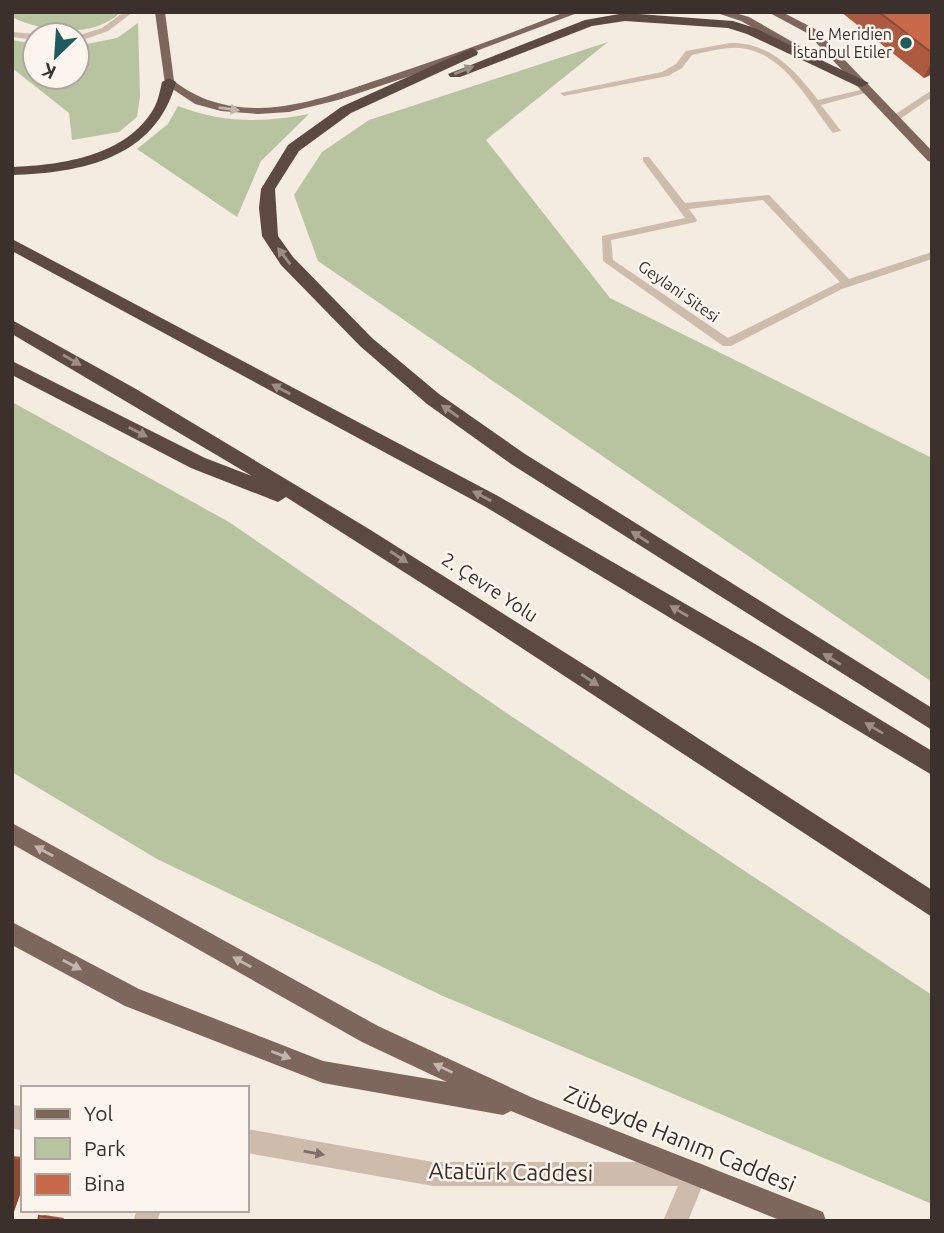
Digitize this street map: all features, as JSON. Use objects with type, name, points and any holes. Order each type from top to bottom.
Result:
[{"type":"highway","points":[[278,173],[301,147],[329,128],[523,47],[589,23],[625,18],[729,24],[751,31],[866,87]]},
{"type":"highway","points":[[471,52],[381,93],[319,127],[293,148],[268,189],[270,236],[287,261],[366,342],[433,399],[518,459],[932,720]]},
{"type":"highway","points":[[12,170],[49,169],[77,163],[126,144],[149,128],[160,114],[167,100],[169,82]]},
{"type":"highway","points":[[12,244],[491,501],[754,655],[932,764]]},
{"type":"highway","name":"2. Çevre Yolu","points":[[12,326],[341,520],[680,738],[932,905]]},
{"type":"highway","points":[[12,367],[198,463],[341,520]]},
{"type":"highway","points":[[680,738],[932,920]]},
{"type":"main road","points":[[160,12],[169,82],[186,97],[201,103],[241,110],[276,110],[342,94],[471,52],[575,12]]},
{"type":"main road","points":[[719,12],[745,19],[774,33],[866,87]]},
{"type":"main road","points":[[759,12],[800,36],[866,87]]},
{"type":"main road","points":[[773,12],[811,31],[932,159]]},
{"type":"main road","points":[[12,833],[370,1034],[527,1107]]},
{"type":"main road","points":[[12,933],[133,998],[323,1072],[527,1107]]},
{"type":"main road","name":"Zübeyde Hanım Caddesi","points":[[527,1107],[814,1221]]},
{"type":"street","name":"Atatürk Caddesi","points":[[248,1141],[433,1174],[695,1174]]},
{"type":"street","points":[[675,1221],[695,1174]]},
{"type":"lane","points":[[91,36],[111,27],[130,12]]},
{"type":"lane","points":[[564,93],[665,74],[679,65],[689,53],[740,45],[763,50],[792,72],[836,131]]},
{"type":"lane","points":[[814,104],[866,87]]},
{"type":"lane","points":[[894,119],[932,93]]},
{"type":"lane","points":[[646,159],[681,207],[765,197],[847,283]]},
{"type":"lane","name":"Geylani Sitesi","points":[[681,207],[692,220],[606,238],[608,261],[727,343],[847,283],[932,255]]},
{"type":"green space","points":[[12,12],[121,12],[110,21],[91,28],[91,21],[22,21],[12,17]]},
{"type":"green space","points":[[138,23],[140,96],[137,117],[119,132],[72,140],[69,113],[41,91],[91,91],[91,43],[117,38]]},
{"type":"green space","points":[[12,40],[21,42],[21,75],[12,68]]},
{"type":"green space","points":[[608,42],[486,140],[610,298],[932,458],[932,682],[318,261],[294,195],[322,152],[369,120]]},
{"type":"green space","points":[[178,106],[210,116],[243,120],[309,114],[261,161],[237,217],[137,149],[168,124]]},
{"type":"green space","points":[[12,402],[229,522],[508,714],[932,995],[932,1204],[443,996],[157,859],[12,772]]},
{"type":"building","points":[[879,12],[932,12],[932,53]]},
{"type":"building","points":[[39,1216],[58,1219],[58,1221],[38,1221]]},
{"type":"place","name":"Le Meridien İstanbul Etiler","points":[[906,43]]}]
